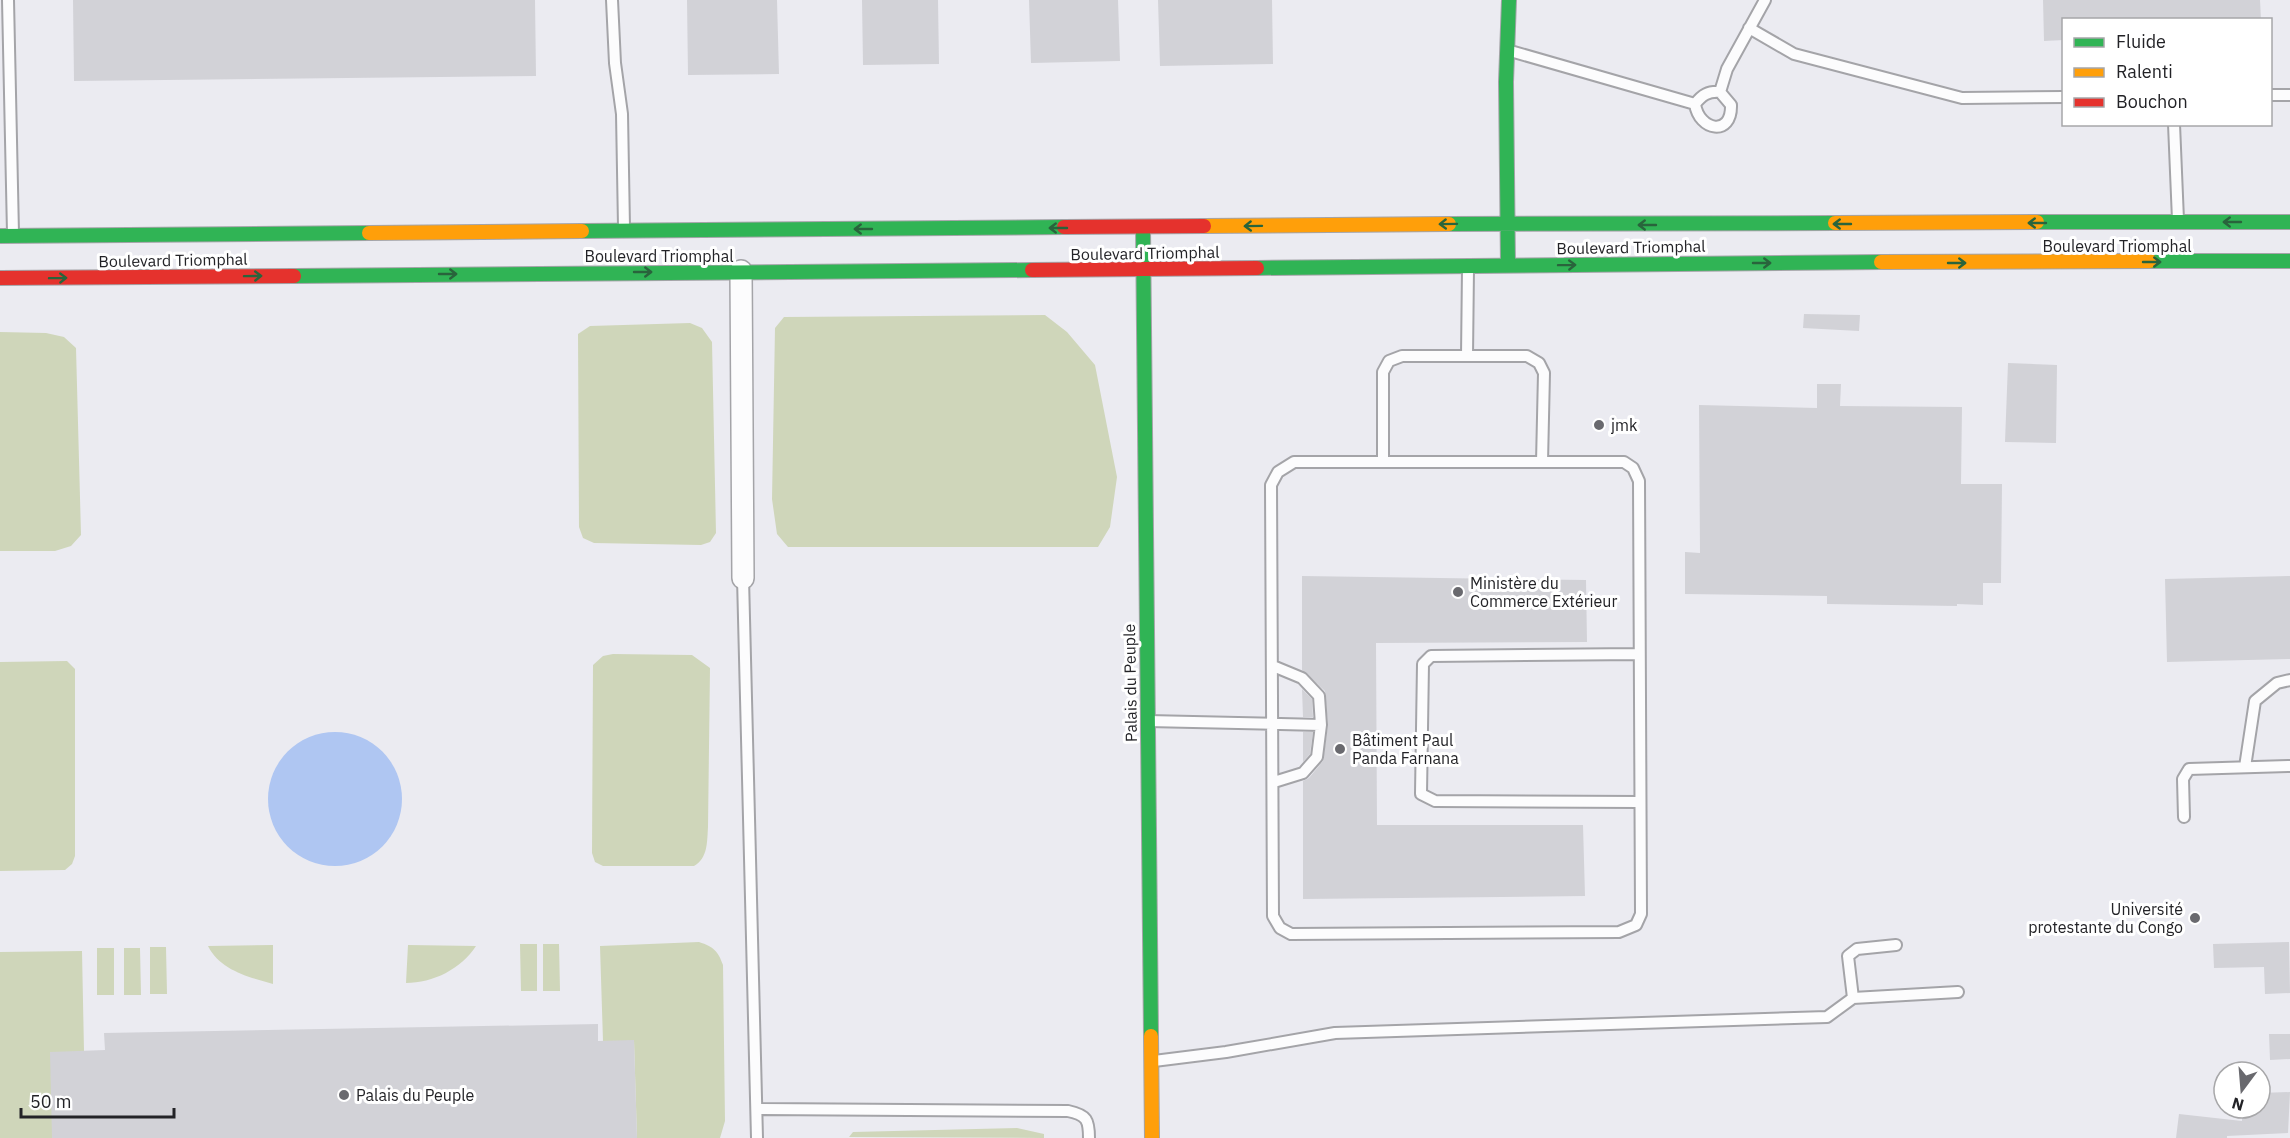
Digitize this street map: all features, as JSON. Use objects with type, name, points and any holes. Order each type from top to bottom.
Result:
[{"type":"main road","points":[[1508,266],[1507,50],[1509,0]]},
{"type":"main road","name":"Boulevard Triomphal","points":[[6,236],[1507,223],[2290,222]]},
{"type":"main road","name":"Palais du Peuple","points":[[1143,227],[1152,1138]]},
{"type":"main road","name":"Boulevard Triomphal","points":[[0,278],[1687,263],[2290,261]]},
{"type":"street","points":[[741,272],[743,578]]},
{"type":"lane","points":[[6,236],[4,15],[8,0]]},
{"type":"lane","points":[[612,0],[615,63],[622,114],[624,231]]},
{"type":"lane","points":[[1716,92],[1731,105],[1731,114],[1727,123],[1720,127],[1710,126],[1701,120],[1696,112],[1695,104],[1702,96],[1716,92],[1765,0]]},
{"type":"lane","points":[[1749,28],[1794,54],[1962,98],[2062,97]]},
{"type":"lane","points":[[1507,50],[1695,104]]},
{"type":"lane","points":[[2272,95],[2290,95]]},
{"type":"lane","points":[[2174,126],[2178,222]]},
{"type":"lane","points":[[1467,356],[1468,266]]},
{"type":"lane","points":[[1383,462],[1383,372],[1389,361],[1402,356],[1527,356],[1539,363],[1544,373],[1542,462]]},
{"type":"lane","points":[[1294,462],[1383,462],[1624,462],[1633,468],[1639,481],[1641,914],[1636,925],[1619,932],[1292,934],[1280,928],[1273,916],[1271,485],[1278,472],[1294,462]]},
{"type":"lane","points":[[743,578],[757,1138]]},
{"type":"lane","points":[[1639,654],[1431,656],[1423,664],[1421,794],[1435,801],[1640,802]]},
{"type":"lane","points":[[1273,666],[1302,678],[1319,696],[1321,725],[1317,757],[1303,773],[1274,783]]},
{"type":"lane","points":[[2245,767],[2255,701],[2277,683],[2290,680]]},
{"type":"lane","points":[[1147,721],[1321,725]]},
{"type":"lane","points":[[2184,817],[2183,779],[2189,769],[2290,766]]},
{"type":"lane","points":[[1853,998],[1848,956],[1857,950],[1896,945]]},
{"type":"lane","points":[[1151,1061],[1226,1052],[1335,1033],[1827,1017],[1853,998],[1958,992]]},
{"type":"lane","points":[[756,1109],[1068,1111],[1080,1113],[1086,1119],[1089,1138]]},
{"type":"green space","points":[[1045,315],[1067,332],[1095,365],[1117,477],[1110,527],[1098,547],[788,547],[777,534],[772,499],[775,328],[784,317]]},
{"type":"green space","points":[[690,323],[702,328],[712,342],[716,533],[710,542],[701,545],[594,543],[583,538],[579,527],[578,334],[590,326]]},
{"type":"green space","points":[[0,332],[46,333],[64,337],[76,348],[81,535],[71,546],[55,551],[0,551]]},
{"type":"green space","points":[[613,654],[692,655],[710,668],[708,827],[706,849],[702,859],[694,866],[603,866],[595,862],[592,853],[593,665],[603,656]]},
{"type":"green space","points":[[67,661],[75,669],[75,856],[72,864],[65,870],[0,871],[0,662]]},
{"type":"green space","points":[[699,942],[715,950],[723,965],[725,1121],[720,1138],[637,1138],[634,1041],[603,1041],[600,946]]},
{"type":"green space","points":[[520,944],[537,944],[537,991],[521,991]]},
{"type":"green space","points":[[543,944],[559,944],[560,991],[543,991]]},
{"type":"green space","points":[[273,945],[273,984],[227,967],[208,946]]},
{"type":"green space","points":[[408,945],[476,946],[463,961],[445,973],[426,980],[406,983]]},
{"type":"green space","points":[[150,947],[166,947],[167,994],[150,994]]},
{"type":"green space","points":[[97,948],[114,948],[114,995],[97,995]]},
{"type":"green space","points":[[124,948],[140,948],[141,995],[124,995]]},
{"type":"green space","points":[[82,951],[84,1051],[52,1138],[0,1138],[0,952]]},
{"type":"green space","points":[[1017,1128],[1044,1134],[1044,1138],[849,1137],[853,1132]]},
{"type":"water","points":[[335,732],[361,737],[383,751],[397,773],[402,799],[397,825],[383,847],[361,861],[335,866],[309,861],[287,847],[273,825],[268,799],[273,773],[287,751],[309,737]]},
{"type":"building","points":[[73,0],[535,0],[536,76],[74,81]]},
{"type":"building","points":[[687,0],[777,0],[779,74],[688,75]]},
{"type":"building","points":[[862,0],[938,0],[939,64],[863,65]]},
{"type":"building","points":[[1029,0],[1118,0],[1120,61],[1031,63]]},
{"type":"building","points":[[1158,0],[1272,0],[1273,64],[1160,66]]},
{"type":"building","points":[[2043,0],[2260,0],[2261,18],[2062,18],[2062,40],[2044,41]]},
{"type":"building","points":[[1804,314],[1860,315],[1859,331],[1803,328]]},
{"type":"building","points":[[2008,363],[2057,365],[2056,443],[2005,442]]},
{"type":"building","points":[[1817,384],[1841,384],[1840,406],[1962,407],[1961,484],[2002,484],[2001,583],[1983,583],[1983,605],[1827,604],[1827,596],[1685,594],[1685,552],[1700,553],[1699,405],[1817,408]]},
{"type":"building","name":"Bâtiment Paul Panda Farnana","points":[[1302,576],[1586,580],[1587,642],[1376,643],[1377,825],[1583,825],[1585,896],[1303,899],[1303,781],[1309,778],[1323,761],[1328,725],[1325,691],[1302,670]]},
{"type":"building","points":[[2290,576],[2290,659],[2167,662],[2165,579]]},
{"type":"building","points":[[1302,689],[1312,699],[1313,717],[1303,717]]},
{"type":"building","points":[[1303,732],[1313,732],[1310,754],[1303,762]]},
{"type":"building","points":[[2289,942],[2290,993],[2265,994],[2264,967],[2214,968],[2213,944]]},
{"type":"building","name":"Palais du Peuple","points":[[598,1024],[598,1041],[634,1040],[637,1138],[52,1138],[50,1052],[105,1050],[104,1033]]},
{"type":"building","points":[[2269,1034],[2290,1034],[2290,1059],[2270,1060]]},
{"type":"building","points":[[2290,1092],[2288,1133],[2227,1136],[2227,1138],[2176,1138],[2179,1114],[2212,1118],[2212,1120],[2272,1120],[2272,1093]]},
{"type":"traffic: fast","points":[[1508,265],[1506,82],[1509,0]]},
{"type":"traffic: fast","points":[[2037,222],[2290,222]]},
{"type":"traffic: fast","points":[[1449,224],[1835,223]]},
{"type":"traffic: fast","points":[[582,231],[1064,227]]},
{"type":"traffic: fast","points":[[1143,227],[1151,1036]]},
{"type":"traffic: fast","points":[[0,236],[369,233]]},
{"type":"traffic: fast","points":[[2150,261],[2290,261]]},
{"type":"traffic: fast","points":[[1257,268],[1881,262]]},
{"type":"traffic: fast","points":[[294,276],[1032,270]]},
{"type":"traffic: slow","points":[[1835,223],[2037,222]]},
{"type":"traffic: slow","points":[[1204,226],[1449,224]]},
{"type":"traffic: slow","points":[[369,233],[582,231]]},
{"type":"traffic: slow","points":[[1881,262],[2150,261]]},
{"type":"traffic: slow","points":[[1151,1036],[1152,1138]]},
{"type":"traffic: jam","points":[[1064,227],[1204,226]]},
{"type":"traffic: jam","points":[[1032,270],[1257,268]]},
{"type":"traffic: jam","points":[[0,278],[294,276]]},
{"type":"place","name":"jmk","points":[[1599,425]]},
{"type":"place","name":"Ministère du Commerce Extérieur","points":[[1458,592]]},
{"type":"place","name":"Bâtiment Paul Panda Farnana","points":[[1340,749]]},
{"type":"place","name":"Université protestante du Congo","points":[[2195,918]]},
{"type":"place","name":"Palais du Peuple","points":[[344,1095]]}]
